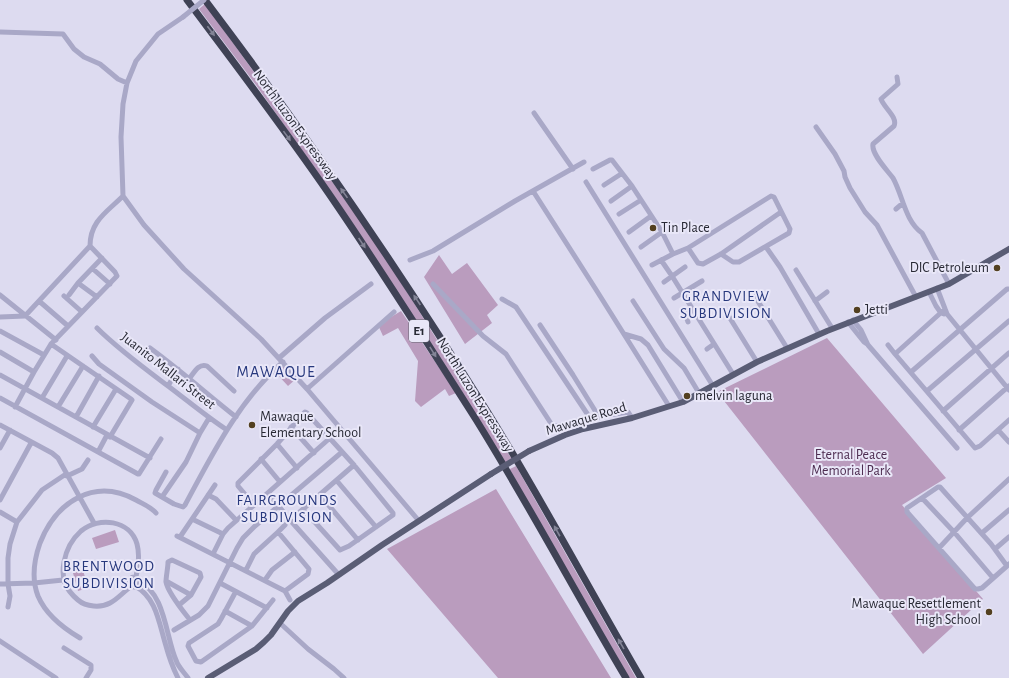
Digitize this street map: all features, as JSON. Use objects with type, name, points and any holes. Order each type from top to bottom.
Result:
[{"type":"highway","name":"North Luzon Expressway","points":[[187,0],[242,73],[337,205],[407,311],[476,420],[522,497],[626,678]]},
{"type":"highway","name":"North Luzon Expressway","points":[[204,0],[253,64],[349,199],[419,304],[488,412],[641,678]]},
{"type":"main road","name":"Mawaque Road","points":[[208,678],[256,649],[281,624],[288,611],[298,601],[491,474],[529,451],[571,433],[632,418],[683,402],[757,362],[832,328],[949,284],[1009,250]]},
{"type":"street","points":[[204,0],[158,34],[136,61],[127,83],[123,104],[121,137],[123,196],[144,225],[184,269],[261,339],[281,360],[419,521]]},
{"type":"street","points":[[0,32],[63,34],[74,49],[84,57],[100,64],[118,79],[127,83]]},
{"type":"street","points":[[897,77],[898,84],[881,99],[894,118],[895,124],[873,144],[872,150],[893,178],[915,229],[922,233],[949,284]]},
{"type":"street","points":[[534,113],[573,168]]},
{"type":"street","points":[[816,127],[835,154],[844,170],[844,177],[850,188],[865,212],[877,226],[916,297]]},
{"type":"street","points":[[593,169],[611,159],[621,174],[632,186],[662,232],[673,254]]},
{"type":"street","points":[[410,260],[433,251],[584,162]]},
{"type":"street","points":[[604,185],[621,174]]},
{"type":"street","points":[[586,182],[713,386]]},
{"type":"street","points":[[610,201],[632,186]]},
{"type":"street","points":[[533,191],[669,406]]},
{"type":"street","points":[[0,318],[25,316],[90,246],[90,238],[94,226],[123,196]]},
{"type":"street","points":[[652,265],[688,248],[771,196],[774,197],[790,231],[766,247],[736,262],[721,254]]},
{"type":"street","points":[[619,214],[640,200]]},
{"type":"street","points":[[896,209],[903,203]]},
{"type":"street","points":[[688,248],[700,265],[721,254],[781,212]]},
{"type":"street","points":[[630,232],[651,216]]},
{"type":"street","points":[[641,247],[662,232]]},
{"type":"street","points":[[15,406],[51,344],[117,276],[117,274],[90,246]]},
{"type":"street","points":[[766,247],[780,267],[820,334]]},
{"type":"street","points":[[82,312],[67,295],[102,258]]},
{"type":"street","points":[[661,260],[733,374]]},
{"type":"street","points":[[664,282],[685,267]]},
{"type":"street","points":[[93,269],[110,284]]},
{"type":"street","points":[[796,270],[832,328]]},
{"type":"street","points":[[674,298],[702,281]]},
{"type":"street","points":[[78,282],[97,297]]},
{"type":"street","points":[[166,472],[155,492],[181,507],[185,506],[227,430],[260,385],[281,360],[325,318],[371,284]]},
{"type":"street","points":[[432,284],[483,336],[506,354],[552,425],[558,426],[598,416],[628,412],[632,418]]},
{"type":"street","points":[[937,288],[944,312]]},
{"type":"street","points":[[911,372],[1008,289]]},
{"type":"street","points":[[815,301],[827,292]]},
{"type":"street","points":[[929,292],[936,306],[944,312],[1008,388],[958,430]]},
{"type":"street","points":[[0,295],[56,340]]},
{"type":"street","points":[[754,295],[787,348]]},
{"type":"street","points":[[502,299],[516,307],[590,418]]},
{"type":"street","points":[[38,301],[68,326]]},
{"type":"street","points":[[633,301],[664,349],[684,368],[699,393]]},
{"type":"street","points":[[688,322],[685,314],[692,308]]},
{"type":"street","points":[[307,389],[394,312]]},
{"type":"street","points":[[895,354],[944,312]]},
{"type":"street","points":[[728,315],[757,362]]},
{"type":"street","points":[[850,321],[861,330],[868,344],[957,448]]},
{"type":"street","points":[[928,391],[1009,321]]},
{"type":"street","points":[[540,325],[598,416]]},
{"type":"street","points":[[698,330],[704,326]]},
{"type":"street","name":"Juanito Mallari Street","points":[[97,328],[107,338],[168,386],[227,430]]},
{"type":"street","points":[[0,331],[44,356]]},
{"type":"street","points":[[624,334],[641,339],[648,345],[683,402]]},
{"type":"street","points":[[51,344],[132,400],[98,452]]},
{"type":"street","points":[[707,350],[714,344]]},
{"type":"street","points":[[888,345],[928,391],[958,430],[975,448],[980,446],[1009,420]]},
{"type":"street","points":[[150,348],[236,417]]},
{"type":"street","points":[[0,352],[34,372]]},
{"type":"street","points":[[943,411],[1009,353]]},
{"type":"street","points":[[42,398],[68,356]]},
{"type":"street","points":[[92,356],[99,364],[152,402],[200,433]]},
{"type":"street","points":[[189,379],[196,369],[204,364],[234,391]]},
{"type":"street","points":[[58,407],[83,366]]},
{"type":"street","points":[[168,386],[178,369]]},
{"type":"street","points":[[0,375],[150,458]]},
{"type":"street","points":[[76,417],[99,376]]},
{"type":"street","points":[[93,427],[116,389]]},
{"type":"street","points":[[0,398],[138,474],[150,458],[161,439]]},
{"type":"street","points":[[254,505],[237,485],[238,483],[277,444],[303,413],[307,413],[354,465],[393,513],[393,515],[342,550],[338,549],[302,509]]},
{"type":"street","points":[[162,497],[186,462],[209,418]]},
{"type":"street","points":[[0,425],[58,458],[66,475],[94,523]]},
{"type":"street","points":[[291,427],[314,452]]},
{"type":"street","points":[[0,448],[10,430]]},
{"type":"street","points":[[998,430],[1009,442]]},
{"type":"street","points":[[213,554],[223,534],[236,520],[330,438]]},
{"type":"street","points":[[0,500],[32,443]]},
{"type":"street","points":[[277,444],[297,468]]},
{"type":"street","points":[[174,630],[199,615],[208,606],[229,562],[243,538],[278,506],[342,452]]},
{"type":"street","points":[[261,459],[280,482]]},
{"type":"street","points":[[8,607],[10,596],[7,562],[17,522],[42,490],[66,475],[82,468],[88,460]]},
{"type":"street","points":[[295,516],[354,465]]},
{"type":"street","points":[[940,548],[967,518],[1009,480]]},
{"type":"street","points":[[337,481],[376,527]]},
{"type":"street","points":[[215,485],[179,537],[285,590],[290,600]]},
{"type":"street","points":[[938,487],[940,488],[1008,565],[982,588],[975,589],[906,509],[922,498],[938,487]]},
{"type":"street","points":[[80,638],[70,632],[49,613],[42,604],[38,595],[34,583],[36,553],[44,533],[56,514],[66,505],[89,493],[106,491],[127,495],[152,509],[156,513]]},
{"type":"street","points":[[268,493],[339,575]]},
{"type":"street","points":[[208,494],[216,499],[236,520]]},
{"type":"street","points":[[320,495],[358,540]]},
{"type":"street","points":[[922,498],[954,532],[993,578]]},
{"type":"street","points":[[982,534],[1009,510]]},
{"type":"street","points":[[0,512],[17,522]]},
{"type":"street","points":[[192,519],[223,534]]},
{"type":"street","points":[[94,523],[119,523],[132,534],[136,542],[138,549],[138,579],[132,587],[110,603],[95,606],[82,603],[68,588],[63,580],[64,562],[69,548],[82,530],[94,523]]},
{"type":"street","points":[[246,570],[254,554],[285,525]]},
{"type":"street","points":[[278,532],[309,569],[308,574],[285,590]]},
{"type":"street","points":[[995,549],[1009,538]]},
{"type":"street","points":[[265,580],[272,570],[295,552]]},
{"type":"street","points":[[179,605],[192,595],[201,577],[200,573],[172,560],[168,562],[166,581],[168,588],[179,605],[190,620]]},
{"type":"street","points":[[178,678],[155,610],[145,593],[132,587],[129,579],[133,576],[150,589],[158,602],[176,661],[188,678]]},
{"type":"street","points":[[0,584],[63,580]]},
{"type":"street","points":[[166,581],[192,595]]},
{"type":"street","points":[[220,583],[267,608]]},
{"type":"street","points":[[235,592],[218,624],[188,644],[196,661],[201,662],[252,626],[273,600]]},
{"type":"street","points":[[225,611],[252,626]]},
{"type":"street","points":[[281,624],[308,649],[344,678]]},
{"type":"street","points":[[0,641],[56,678]]},
{"type":"street","points":[[64,648],[91,665],[91,670],[86,678]]},
{"type":"green space","points":[[205,4],[380,249],[513,461],[505,465],[336,199],[256,85],[199,9]]},
{"type":"green space","points":[[439,255],[452,274],[467,263],[498,305],[487,315],[492,323],[465,344],[424,277]]},
{"type":"green space","points":[[401,311],[456,393],[449,396],[445,389],[421,407],[415,401],[418,361],[398,328],[383,336],[378,325]]},
{"type":"green space","name":"Eternal Peace Memorial Park","points":[[827,338],[946,478],[902,505],[983,599],[923,654],[717,392]]},
{"type":"green space","points":[[284,364],[297,378],[288,386],[275,372]]},
{"type":"green space","points":[[516,466],[636,678],[628,678],[508,470]]},
{"type":"green space","points":[[496,489],[611,678],[498,678],[387,549]]},
{"type":"green space","points":[[115,530],[119,542],[96,549],[92,538]]},
{"type":"green space","points":[[83,570],[88,588],[78,591],[73,573]]},
{"type":"place","name":"Tin Place","points":[[653,228]]},
{"type":"place","name":"DIC Petroleum","points":[[997,268]]},
{"type":"place","name":"Jetti","points":[[857,310]]},
{"type":"place","name":"melvin laguna","points":[[687,396]]},
{"type":"place","name":"Mawaque Elementary School","points":[[252,425]]},
{"type":"place","name":"Mawaque Resettlement High School","points":[[989,612]]},
{"type":"district","name":"GRANDVIEW SUBDIVISION","points":[[726,304]]},
{"type":"district","name":"MAWAQUE","points":[[276,372]]},
{"type":"district","name":"FAIRGROUNDS SUBDIVISION","points":[[287,508]]},
{"type":"district","name":"BRENTWOOD SUBDIVISION","points":[[109,574]]}]
